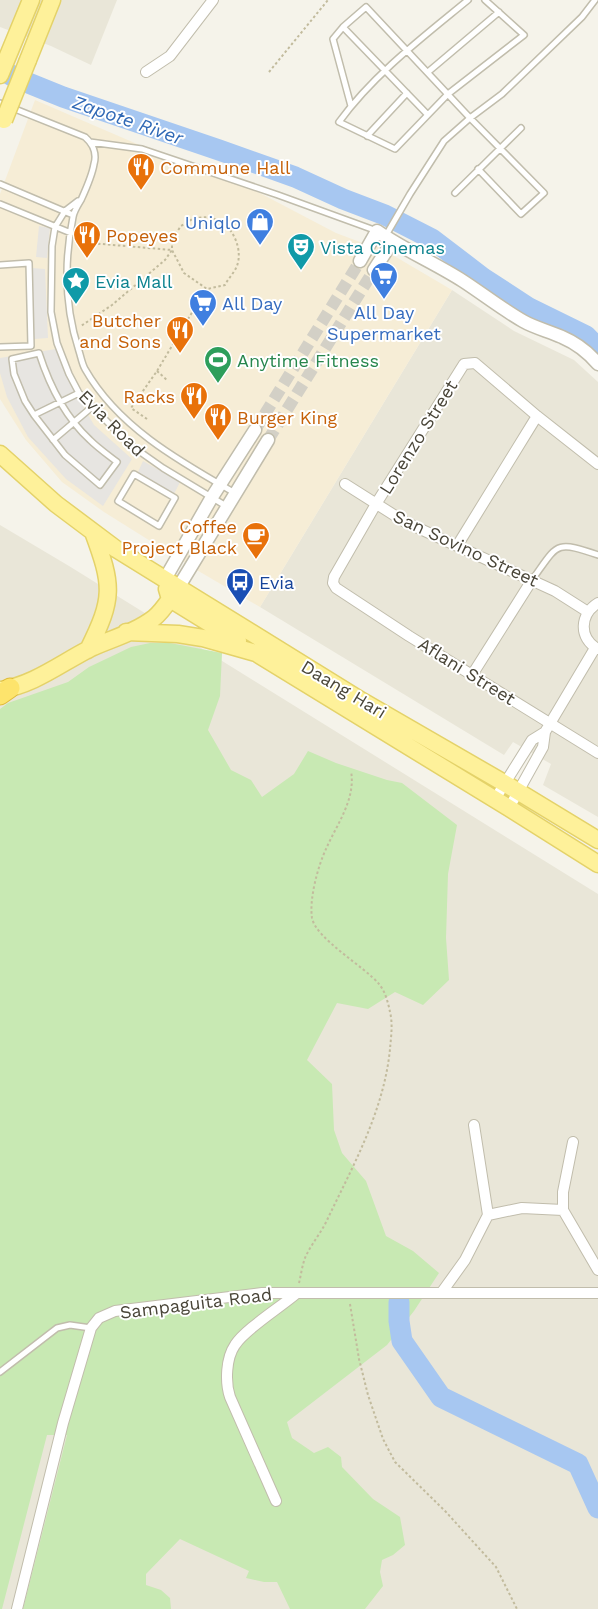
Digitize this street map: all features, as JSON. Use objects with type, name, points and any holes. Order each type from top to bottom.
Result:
[{"type":"main road","points":[[0,75],[30,0]]},
{"type":"main road","points":[[2,125],[52,0]]},
{"type":"main road","points":[[0,445],[16,467]]},
{"type":"main road","points":[[0,454],[16,467]]},
{"type":"main road","name":"Daang Hari","points":[[16,467],[56,504],[171,589],[504,783],[598,840]]},
{"type":"main road","points":[[88,650],[107,608],[109,588],[107,572],[93,532]]},
{"type":"main road","points":[[126,632],[153,618],[171,589],[256,653]]},
{"type":"main road","name":"Daang Hari","points":[[3,691],[42,675],[126,632],[178,634],[212,640],[256,653],[598,864]]},
{"type":"street","points":[[146,72],[170,56],[213,0]]},
{"type":"street","points":[[360,261],[385,237]]},
{"type":"street","points":[[374,270],[385,237]]},
{"type":"street","points":[[385,237],[456,277],[525,322],[576,344],[598,364]]},
{"type":"street","name":"Lorenzo Street","points":[[336,588],[333,583],[334,577],[376,504],[464,364],[475,363],[537,416]]},
{"type":"street","points":[[456,546],[537,416],[598,464]]},
{"type":"street","points":[[171,589],[212,497],[255,430]]},
{"type":"street","points":[[171,589],[227,507],[268,440]]},
{"type":"street","name":"San Sovino Street","points":[[345,484],[405,522],[555,591],[588,612]]},
{"type":"street","points":[[472,675],[532,580]]},
{"type":"street","name":"Aflani Street","points":[[336,588],[472,675],[548,728],[598,753]]},
{"type":"street","points":[[509,808],[543,747],[548,728],[597,648],[590,643],[583,624],[588,612],[598,603]]},
{"type":"street","points":[[495,799],[532,740],[548,728]]},
{"type":"street","points":[[442,1292],[465,1260],[488,1216],[474,1126]]},
{"type":"street","points":[[573,1142],[563,1192],[563,1210],[598,1270]]},
{"type":"street","points":[[488,1216],[522,1208],[563,1210]]},
{"type":"street","name":"Sampaguita Road","points":[[91,1328],[99,1318],[115,1311],[262,1293],[598,1293]]},
{"type":"street","points":[[276,1501],[226,1387],[229,1361],[234,1345],[297,1293]]},
{"type":"street","points":[[16,1609],[63,1423],[91,1328]]},
{"type":"lane","points":[[468,0],[408,50],[351,106],[339,122],[395,149],[448,94],[524,35],[485,0]]},
{"type":"lane","points":[[90,142],[142,149],[278,195],[385,237],[444,141],[470,118],[502,94],[582,17],[595,0]]},
{"type":"lane","points":[[351,106],[333,39],[343,27],[366,7],[470,118],[544,193],[521,214],[478,169]]},
{"type":"lane","points":[[428,72],[499,12]]},
{"type":"lane","points":[[343,27],[427,114]]},
{"type":"lane","points":[[367,136],[407,94]]},
{"type":"lane","points":[[0,103],[85,137],[95,152],[95,163],[81,200],[73,215],[0,184]]},
{"type":"lane","points":[[455,193],[521,128]]},
{"type":"lane","points":[[65,211],[81,200]]},
{"type":"lane","points":[[0,204],[71,233]]},
{"type":"lane","name":"Evia Road","points":[[65,211],[55,227],[52,246],[51,312],[57,343],[69,374],[79,393],[129,444],[144,456],[227,507]]},
{"type":"lane","name":"Evia Road","points":[[73,215],[67,273],[72,329],[84,368],[111,404],[138,430],[161,448],[235,493]]},
{"type":"lane","points":[[0,265],[29,263],[31,346],[0,347]]},
{"type":"lane","points":[[39,354],[46,376],[61,402],[89,440],[117,462],[100,485],[65,455],[34,415],[25,401],[14,374],[12,359],[39,354]]},
{"type":"lane","points":[[34,415],[79,393]]},
{"type":"lane","points":[[53,440],[92,407]]},
{"type":"lane","points":[[134,474],[175,498],[159,526],[118,502],[134,474]]},
{"type":"lane","points":[[532,580],[551,554],[560,546],[573,547],[598,555]]},
{"type":"lane","points":[[0,1372],[58,1328],[70,1325],[91,1328]]},
{"type":"path","points":[[269,72],[328,0]]},
{"type":"path","points":[[210,217],[224,223],[234,234],[238,249],[236,268],[224,285],[207,288],[184,274],[172,250],[172,239],[181,226],[194,218],[210,217]]},
{"type":"path","points":[[70,240],[172,250]]},
{"type":"path","points":[[72,329],[81,327],[112,305],[165,260],[172,250]]},
{"type":"path","points":[[146,419],[131,408],[157,371],[207,288]]},
{"type":"path","points":[[157,371],[168,381]]},
{"type":"path","points":[[297,1293],[306,1257],[328,1219],[370,1129],[388,1071],[392,1024],[391,1013],[384,991],[378,983],[335,947],[320,932],[312,920],[312,901],[317,876],[352,790],[351,771]]},
{"type":"path","points":[[349,1292],[354,1334],[368,1395],[382,1439],[395,1462],[439,1505],[496,1567],[517,1609]]},
{"type":"shaded area","points":[[0,0],[117,0],[91,65],[51,46],[0,27]]},
{"type":"shaded area","points":[[35,100],[144,147],[239,182],[336,233],[368,245],[379,247],[452,290],[260,607],[104,512],[62,482],[26,440],[0,399],[0,194]]},
{"type":"shaded area","points":[[39,226],[50,228],[47,258],[36,257]]},
{"type":"shaded area","points":[[32,268],[45,269],[48,338],[34,339]]},
{"type":"shaded area","points":[[452,290],[514,331],[574,360],[598,382],[598,817],[543,785],[551,764],[513,742],[504,755],[260,607]]},
{"type":"shaded area","points":[[56,349],[67,378],[94,425],[132,459],[103,506],[66,479],[28,437],[7,397],[0,373],[0,358]]},
{"type":"shaded area","points":[[143,461],[180,482],[174,494],[138,472]]},
{"type":"shaded area","points":[[0,525],[598,894],[598,1609],[0,1609]]},
{"type":"green space","points":[[150,643],[170,643],[222,653],[220,696],[208,730],[231,770],[251,780],[262,797],[294,774],[308,751],[336,763],[402,783],[457,825],[448,874],[446,938],[449,980],[423,1005],[395,992],[368,1009],[337,1003],[307,1060],[332,1084],[334,1130],[342,1153],[366,1181],[386,1236],[413,1251],[439,1273],[414,1311],[387,1345],[287,1422],[292,1438],[314,1453],[328,1447],[341,1457],[342,1467],[373,1499],[400,1517],[405,1545],[393,1555],[382,1560],[380,1572],[383,1586],[365,1609],[290,1609],[277,1582],[264,1582],[246,1578],[249,1571],[180,1539],[146,1574],[146,1585],[161,1590],[170,1598],[171,1609],[23,1609],[67,1435],[47,1435],[2,1609],[0,1609],[0,709],[8,703],[68,682],[89,667],[131,647]]},
{"type":"waterway","name":"Zapote River","points":[[0,69],[16,78],[63,97],[295,177],[343,199],[385,215],[432,239],[483,278],[529,308],[586,336],[598,348]]},
{"type":"waterway","points":[[399,1302],[402,1341],[441,1397],[578,1464],[598,1508]]},
{"type":"tunnel","points":[[255,430],[360,261]]},
{"type":"tunnel","points":[[268,440],[374,270]]},
{"type":"place","name":"Commune Hall","points":[[141,191]]},
{"type":"place","name":"Uniqlo","points":[[260,246]]},
{"type":"place","name":"Popeyes","points":[[87,259]]},
{"type":"place","name":"Vista Cinemas","points":[[301,271]]},
{"type":"place","name":"All Day Supermarket","points":[[384,300]]},
{"type":"place","name":"Evia Mall","points":[[76,305]]},
{"type":"place","name":"All Day","points":[[203,327]]},
{"type":"place","name":"Butcher and Sons","points":[[180,354]]},
{"type":"place","name":"Anytime Fitness","points":[[218,384]]},
{"type":"place","name":"Racks","points":[[194,420]]},
{"type":"place","name":"Burger King","points":[[218,441]]},
{"type":"place","name":"Coffee Project Black","points":[[256,560]]},
{"type":"place","name":"Evia","points":[[240,606]]}]
